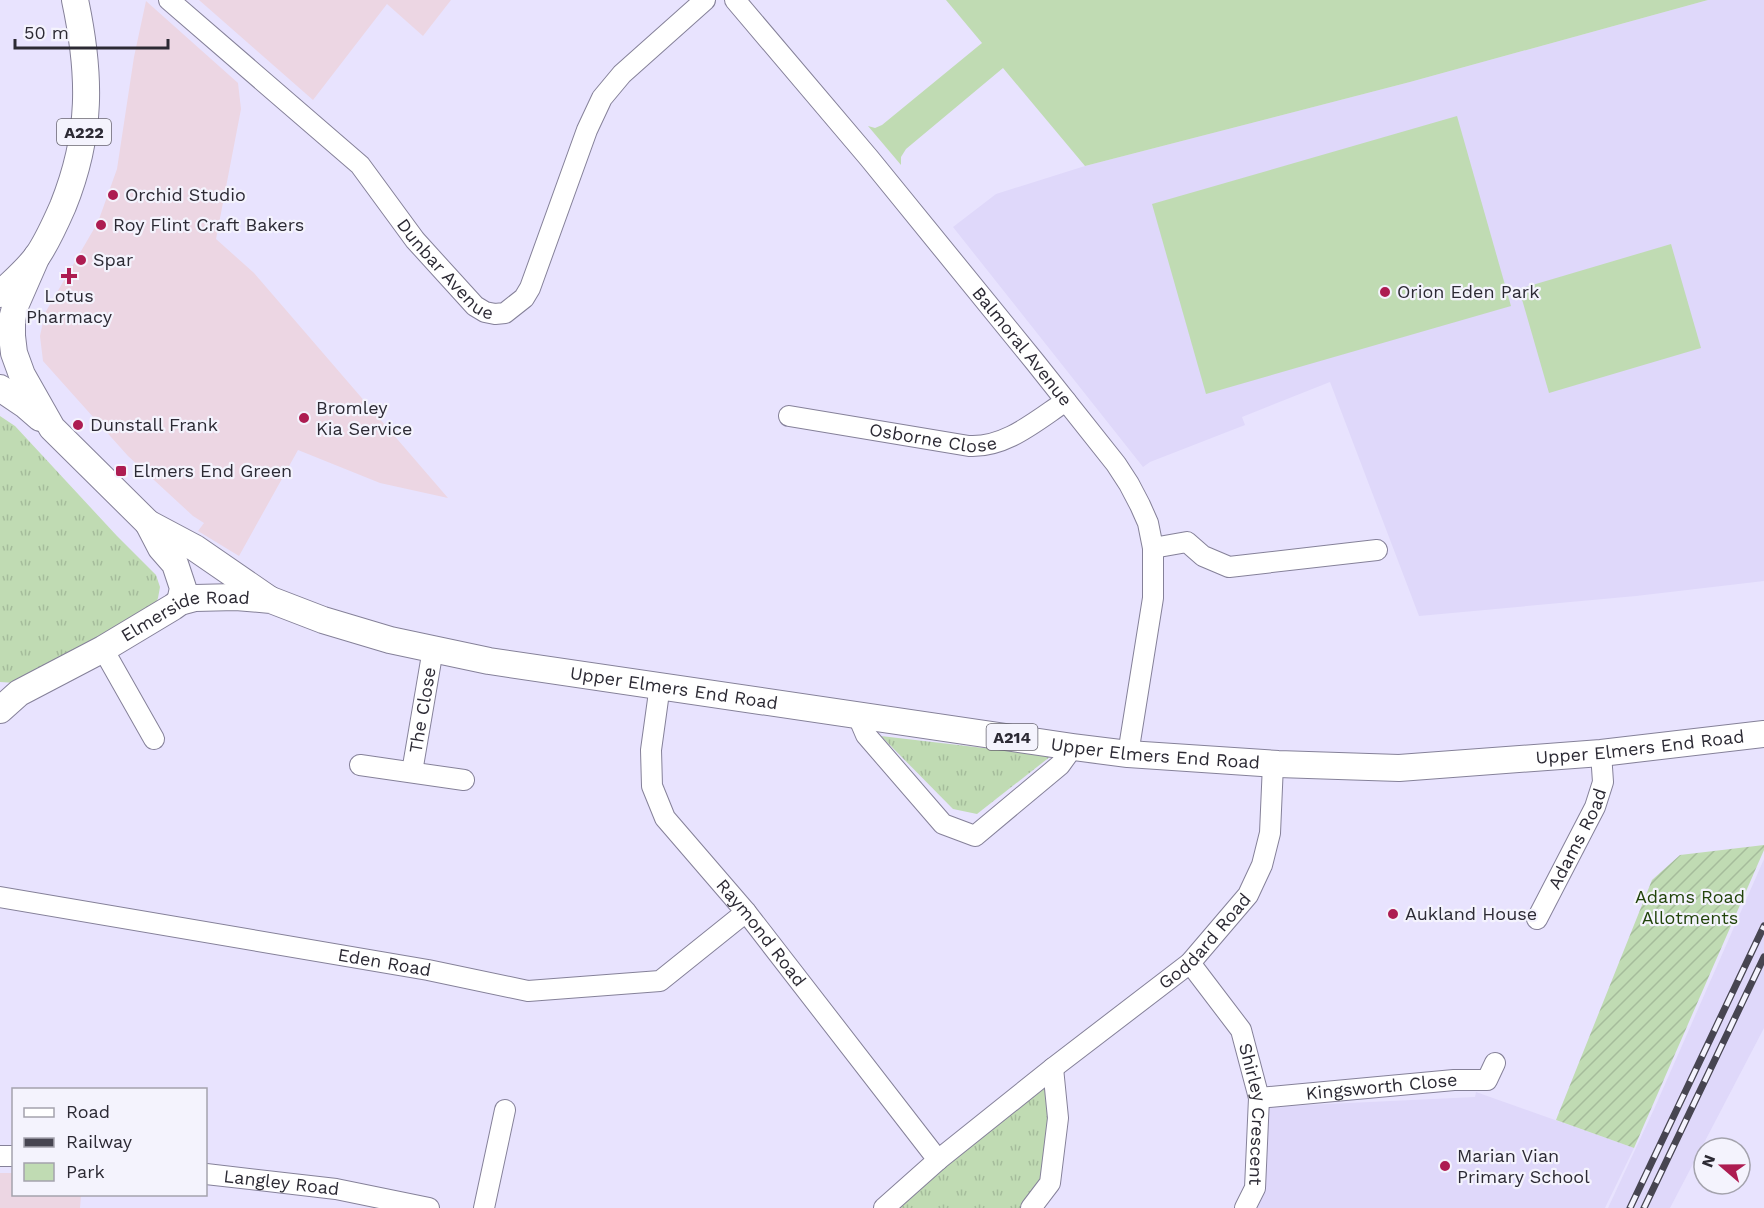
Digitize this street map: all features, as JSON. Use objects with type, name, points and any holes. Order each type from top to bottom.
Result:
[{"type":"main road","name":"A222","points":[[37,256],[50,233],[71,184],[84,131],[86,70],[75,0]]},
{"type":"main road","points":[[0,294],[37,256]]},
{"type":"main road","points":[[37,256],[16,304],[12,319],[12,336],[14,353],[22,375],[52,428]]},
{"type":"main road","points":[[0,388],[52,428],[148,523],[195,548],[271,600]]},
{"type":"main road","points":[[148,523],[161,548],[175,564],[183,588],[180,602]]},
{"type":"main road","points":[[175,564],[195,548]]},
{"type":"main road","name":"Elmerside Road","points":[[6,699],[103,648],[180,602],[195,598],[236,597],[271,600]]},
{"type":"main road","name":"Upper Elmers End Road","points":[[271,600],[323,620],[390,640],[489,660],[1128,754],[1274,764],[1399,768],[1601,753],[1764,734]]},
{"type":"street","name":"Dunbar Avenue","points":[[169,0],[360,165],[415,240],[466,297],[485,312],[495,314],[505,313],[515,307],[530,288],[587,130],[602,98],[621,74],[705,0]]},
{"type":"street","name":"Balmoral Avenue","points":[[735,0],[869,158],[1066,401],[1130,484],[1148,523],[1153,548],[1153,598],[1128,754]]},
{"type":"street","name":"Osborne Close","points":[[789,416],[981,447],[995,444],[1018,432],[1066,401]]},
{"type":"street","points":[[1153,548],[1187,542],[1203,556],[1229,567],[1377,550]]},
{"type":"street","name":"Elmerside Road","points":[[103,648],[153,739]]},
{"type":"street","name":"The Close","points":[[412,772],[433,649]]},
{"type":"street","name":"Raymond Road","points":[[660,685],[651,750],[652,786],[665,818],[747,912],[938,1160]]},
{"type":"street","points":[[857,714],[866,735],[943,824],[975,836],[1060,765],[1073,747]]},
{"type":"street","name":"Adams Road","points":[[1537,919],[1595,807],[1603,782],[1601,753]]},
{"type":"street","name":"Goddard Road","points":[[884,1208],[938,1160],[1190,963],[1248,895],[1262,865],[1270,833],[1274,764]]},
{"type":"street","name":"The Close","points":[[360,765],[464,780]]},
{"type":"street","name":"Eden Road","points":[[0,897],[416,968],[528,991],[660,981],[747,912]]},
{"type":"street","name":"Shirley Crescent","points":[[1190,963],[1241,1030],[1258,1098],[1255,1188],[1245,1208]]},
{"type":"street","name":"Kingsworth Close","points":[[1258,1098],[1454,1080],[1487,1080],[1495,1063]]},
{"type":"street","points":[[1031,1208],[1050,1183],[1058,1118],[1053,1068]]},
{"type":"street","points":[[484,1208],[505,1110]]},
{"type":"street","name":"Langley Road","points":[[207,1174],[336,1189],[429,1208]]},
{"type":"shaded area","points":[[199,0],[451,0],[423,36],[387,4],[313,100]]},
{"type":"shaded area","name":"Orion Eden Park","points":[[1708,0],[1764,0],[1764,581],[1636,596],[1419,616],[1330,382],[1242,417],[1245,425],[1150,462],[1143,467],[953,227],[996,194],[1085,166],[1410,82]]},
{"type":"shaded area","points":[[146,1],[238,83],[241,109],[216,239],[254,273],[448,498],[380,483],[298,450],[239,556],[198,531],[204,523],[193,516],[128,456],[43,361],[40,336],[45,313],[98,222],[117,169],[134,57]]},
{"type":"shaded area","points":[[1764,859],[1764,1028],[1708,1136],[1692,1136],[1692,1166],[1670,1208],[1608,1208]]},
{"type":"shaded area","name":"Marian Vian Primary School","points":[[1476,1092],[1634,1148],[1605,1208],[1253,1208],[1265,1107],[1475,1097]]},
{"type":"shaded area","points":[[0,1173],[12,1173],[12,1196],[81,1196],[80,1208],[0,1208]]},
{"type":"green space","points":[[946,0],[1708,0],[1410,82],[1085,166],[1003,68],[906,149],[901,157],[901,165],[868,126],[875,128],[882,125],[982,43]]},
{"type":"green space","points":[[1457,116],[1511,306],[1206,394],[1152,204]]},
{"type":"green space","points":[[1671,244],[1701,348],[1549,393],[1519,289]]},
{"type":"green space","name":"Elmers End Green","points":[[0,416],[15,426],[156,575],[160,587],[154,608],[16,683],[0,682]]},
{"type":"green space","points":[[881,736],[1051,756],[977,814],[953,809]]},
{"type":"green space","name":"Adams Road Allotments","points":[[1764,845],[1764,850],[1634,1148],[1556,1120],[1652,880],[1680,855]]},
{"type":"green space","points":[[1053,1068],[1050,1183],[1031,1208],[884,1208]]},
{"type":"railway","points":[[1630,1208],[1764,926]]},
{"type":"railway","points":[[1644,1208],[1764,957]]},
{"type":"place","name":"Orchid Studio","points":[[113,195]]},
{"type":"place","name":"Roy Flint Craft Bakers","points":[[101,225]]},
{"type":"place","name":"Spar","points":[[81,260]]},
{"type":"place","name":"Lotus Pharmacy","points":[[69,276]]},
{"type":"place","name":"Orion Eden Park","points":[[1385,292]]},
{"type":"place","name":"Bromley Kia Service","points":[[304,418]]},
{"type":"place","name":"Dunstall Frank","points":[[78,425]]},
{"type":"place","name":"Elmers End Green","points":[[121,471]]},
{"type":"place","name":"Aukland House","points":[[1393,914]]},
{"type":"place","name":"Marian Vian Primary School","points":[[1445,1166]]}]
